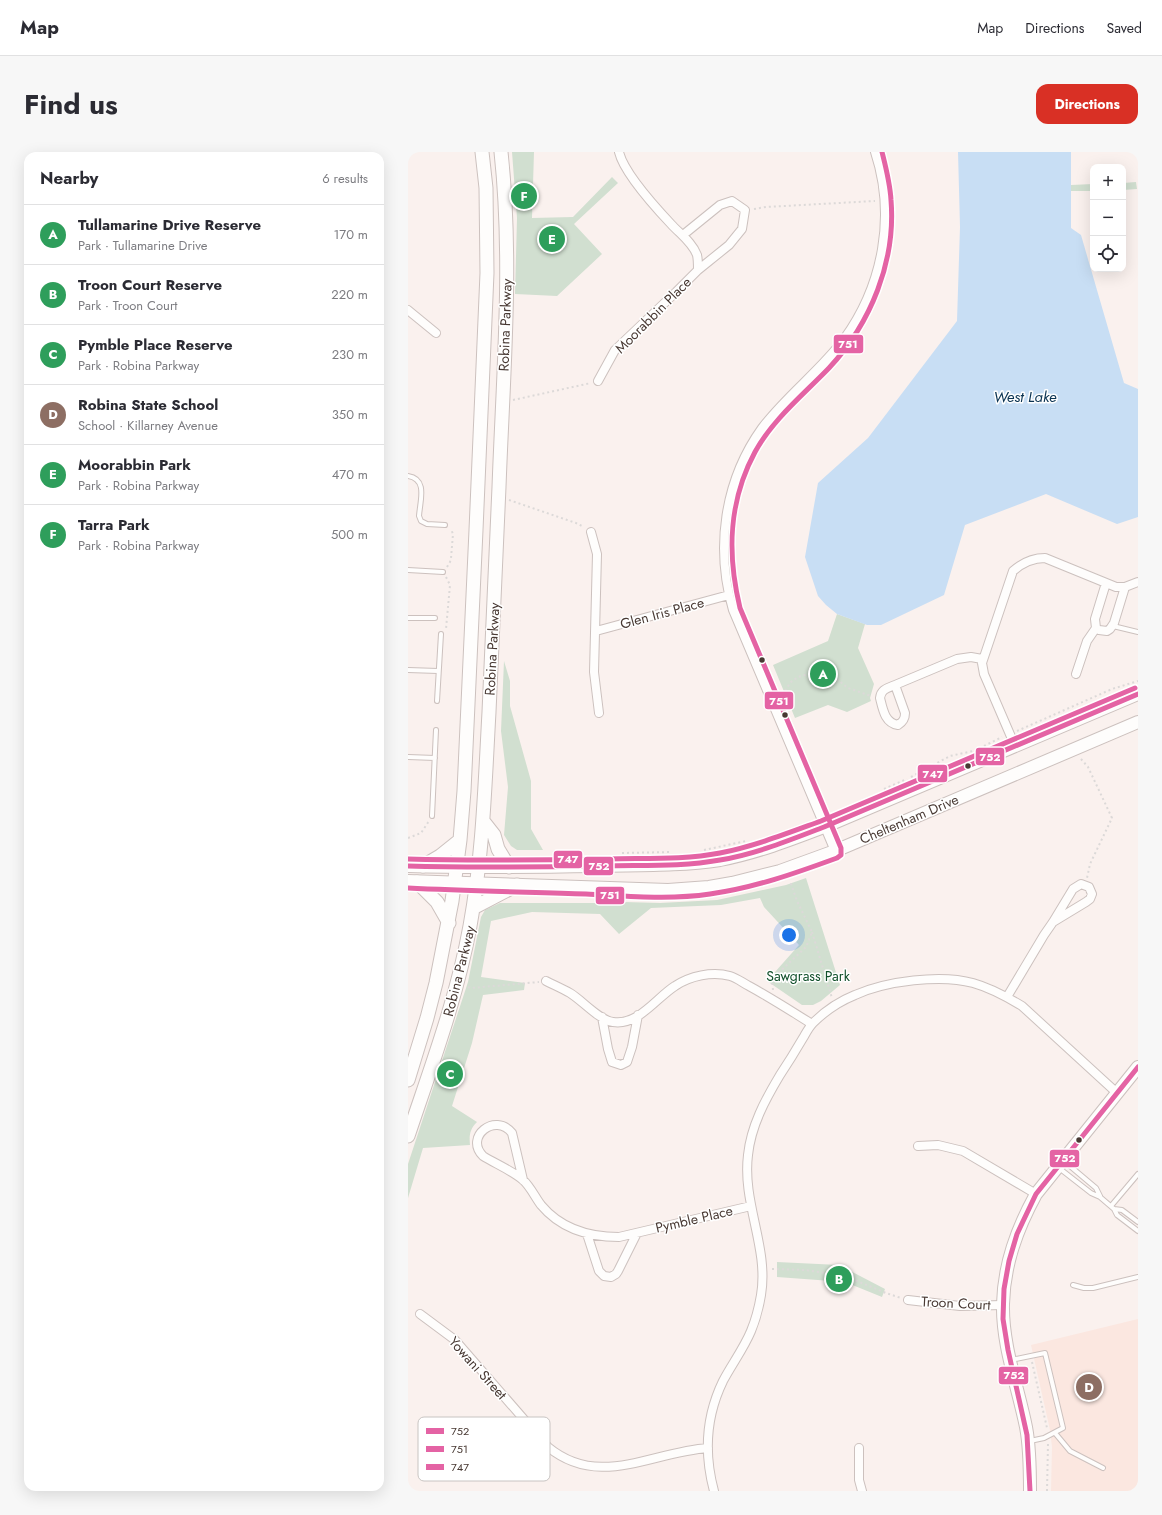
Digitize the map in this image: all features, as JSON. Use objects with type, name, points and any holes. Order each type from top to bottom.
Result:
[{"type":"main road","name":"Robina Parkway","points":[[408,1080],[432,1000],[449,923],[458,867],[464,791],[487,273],[486,188],[482,152]]},
{"type":"main road","name":"Robina Parkway","points":[[408,1136],[453,1002],[462,967],[473,908],[483,821],[507,275],[505,187],[501,152]]},
{"type":"main road","name":"Cheltenham Drive","points":[[408,866],[510,868],[646,865],[700,862],[754,852],[773,847],[824,827],[1138,694]]},
{"type":"main road","name":"Cheltenham Drive","points":[[413,881],[654,890],[709,887],[757,878],[834,851],[1138,722]]},
{"type":"main road","points":[[483,821],[494,835],[498,849],[510,868]]},
{"type":"main road","points":[[423,866],[440,856],[460,840]]},
{"type":"main road","points":[[413,881],[437,902],[449,923]]},
{"type":"main road","points":[[473,908],[517,885]]},
{"type":"main road","points":[[1030,1491],[1028,1441],[1005,1332],[1003,1304],[1005,1280],[1012,1245],[1027,1210],[1036,1194],[1138,1067]]},
{"type":"street","name":"Moorabbin Place","points":[[619,152],[639,188],[671,225],[693,246],[698,256],[698,270]]},
{"type":"street","points":[[834,851],[739,625],[729,595],[725,576],[723,542],[728,508],[741,465],[751,446],[763,428],[843,339],[866,302],[877,271],[885,230],[885,200],[883,182],[876,152]]},
{"type":"street","points":[[683,235],[720,205],[732,201],[745,210]]},
{"type":"street","name":"Moorabbin Place","points":[[598,381],[616,350],[698,270],[729,245],[742,229],[745,210]]},
{"type":"street","points":[[409,313],[436,333]]},
{"type":"street","points":[[591,532],[597,554],[594,672],[599,712]]},
{"type":"street","points":[[1015,746],[983,670],[982,659],[1013,571],[1032,560],[1045,558],[1116,587],[1124,587],[1138,582]]},
{"type":"street","points":[[1076,674],[1087,641],[1096,628],[1095,619],[1106,583]]},
{"type":"street","points":[[1096,628],[1107,631],[1112,626],[1124,587]]},
{"type":"street","name":"Glen Iris Place","points":[[596,631],[729,595]]},
{"type":"street","points":[[895,685],[905,718],[903,722],[898,725],[888,721],[880,698],[880,694],[885,689],[956,659],[971,657],[982,659]]},
{"type":"street","points":[[1007,997],[1073,889],[1078,885],[1086,885],[1091,890],[1089,900],[1053,922]]},
{"type":"street","points":[[546,981],[571,994],[602,1017],[613,1022],[629,1021],[638,1016],[674,986],[689,978],[707,974],[719,974],[732,977],[765,994],[812,1024]]},
{"type":"street","points":[[714,1491],[709,1470],[708,1448],[710,1421],[714,1403],[724,1380],[751,1331],[757,1313],[762,1287],[762,1270],[758,1238],[751,1206],[747,1173],[748,1156],[754,1127],[769,1094],[812,1024],[835,1006],[856,994],[870,989],[924,979],[957,980],[972,983],[1007,997],[1022,1006],[1117,1093]]},
{"type":"street","points":[[602,1017],[612,1062],[621,1065],[627,1062],[632,1048],[638,1016]]},
{"type":"street","name":"Pymble Place","points":[[523,1180],[512,1133],[503,1126],[497,1124],[484,1129],[477,1140],[478,1151],[483,1156],[523,1180],[542,1206],[556,1219],[565,1225],[587,1234],[618,1237],[751,1206]]},
{"type":"street","points":[[918,1146],[938,1145],[962,1151],[1036,1194]]},
{"type":"street","name":"Pymble Place","points":[[587,1234],[599,1271],[604,1276],[610,1277],[618,1272],[637,1233]]},
{"type":"street","name":"Troon Court","points":[[908,1300],[960,1306],[1003,1304]]},
{"type":"street","name":"Yowani Street","points":[[420,1314],[455,1340],[522,1417]]},
{"type":"street","name":"Yowani Street","points":[[550,1449],[571,1462],[592,1467],[611,1467],[686,1450],[708,1448]]},
{"type":"street","points":[[859,1448],[860,1480],[862,1491]]},
{"type":"lane","points":[[408,476],[420,481],[422,487],[419,516],[421,521],[427,524],[445,525]]},
{"type":"lane","points":[[408,570],[443,572]]},
{"type":"lane","points":[[408,618],[435,618]]},
{"type":"lane","points":[[1112,626],[1138,632]]},
{"type":"lane","points":[[437,701],[441,634]]},
{"type":"lane","points":[[408,670],[438,671]]},
{"type":"lane","points":[[432,816],[436,730]]},
{"type":"lane","points":[[408,757],[435,758]]},
{"type":"lane","points":[[1060,1163],[1091,1193],[1100,1196]]},
{"type":"lane","points":[[1060,1163],[1096,1188],[1100,1196],[1113,1208],[1117,1215],[1138,1231]]},
{"type":"lane","points":[[1113,1208],[1138,1174]]},
{"type":"lane","points":[[1113,1208],[1122,1210],[1138,1222]]},
{"type":"lane","points":[[1072,1285],[1084,1288],[1093,1288],[1138,1277]]},
{"type":"lane","points":[[1011,1360],[1045,1353],[1063,1428],[1049,1436],[1028,1441]]},
{"type":"lane","points":[[1055,1433],[1070,1451],[1103,1468]]},
{"type":"path","points":[[745,210],[766,207],[885,200]]},
{"type":"path","points":[[502,403],[598,381]]},
{"type":"path","points":[[498,496],[576,523],[591,532]]},
{"type":"path","points":[[441,634],[446,629],[450,585],[443,572],[450,562],[453,534],[448,526],[445,525]]},
{"type":"path","points":[[789,712],[783,698],[784,692],[791,682],[798,677],[815,672],[833,676],[848,688],[869,696],[880,698]]},
{"type":"path","points":[[1023,729],[1112,689],[1138,681]]},
{"type":"path","points":[[771,702],[783,698]]},
{"type":"path","points":[[982,747],[1001,738]]},
{"type":"path","points":[[883,789],[910,778],[950,756],[975,750]]},
{"type":"path","points":[[1082,759],[1088,767],[1112,818],[1090,864],[1086,885]]},
{"type":"path","points":[[408,838],[421,833],[432,816]]},
{"type":"path","points":[[700,850],[752,840]]},
{"type":"path","points":[[617,854],[677,852]]},
{"type":"path","points":[[557,855],[588,854]]},
{"type":"path","points":[[790,881],[797,901],[812,932],[835,1006]]},
{"type":"path","points":[[779,994],[773,990],[772,979],[806,947],[812,932]]},
{"type":"path","points":[[471,988],[546,981]]},
{"type":"path","points":[[762,1270],[790,1269],[833,1274],[852,1279],[908,1300]]},
{"type":"path","points":[[1031,1356],[1049,1436],[1047,1491]]},
{"type":"shaded area","points":[[1138,1319],[1138,1491],[1051,1491],[1052,1447],[1050,1430],[1031,1345]]},
{"type":"green space","points":[[512,152],[534,152],[532,218],[573,217],[612,177],[618,183],[574,224],[602,254],[557,296],[515,294],[517,218]]},
{"type":"green space","points":[[1136,182],[1137,189],[1126,190],[1126,183]]},
{"type":"green space","points":[[1090,184],[1090,191],[1071,191],[1071,185]]},
{"type":"green space","points":[[837,614],[865,624],[858,648],[874,684],[870,698],[871,701],[847,712],[828,705],[795,718],[773,665],[828,641]]},
{"type":"green space","points":[[504,661],[510,681],[510,706],[531,781],[531,829],[543,850],[517,850],[511,846],[504,835],[508,787],[501,731]]},
{"type":"green space","name":"Sawgrass Park","points":[[806,878],[840,985],[821,1001],[813,1005],[802,1005],[767,981],[799,945],[764,907],[760,898],[721,905],[651,908],[619,934],[600,914],[532,912],[491,921],[481,977],[525,983],[524,990],[483,995],[472,1043],[452,1106],[477,1122],[470,1132],[470,1145],[423,1148],[408,1198],[408,1164],[468,982],[481,917],[485,910],[500,903],[660,903],[717,900],[786,885]]},
{"type":"green space","points":[[777,1262],[839,1265],[885,1289],[882,1297],[845,1282],[777,1277]]},
{"type":"water","name":"West Lake","points":[[958,152],[1071,152],[1071,228],[1081,235],[1090,266],[1090,272],[1092,272],[1124,383],[1138,389],[1138,517],[1117,524],[1046,494],[965,525],[944,595],[881,625],[867,625],[837,614],[818,596],[805,557],[818,483],[868,438],[957,321],[960,227]]},
{"type":"transit line","name":"751","points":[[408,888],[648,897],[695,896],[759,884],[806,869],[837,858],[841,855],[841,848],[740,608],[733,568],[732,528],[739,490],[746,471],[762,440],[779,418],[829,368],[844,350],[857,331],[878,290],[885,268],[891,223],[890,188],[882,152]]},
{"type":"transit line","name":"747","points":[[408,859],[508,860],[693,857],[746,847],[821,821],[1135,688]]},
{"type":"transit line","name":"752","points":[[408,866],[506,867],[691,864],[747,854],[824,827],[1138,694]]},
{"type":"transit line","name":"752","points":[[1030,1491],[1027,1435],[1008,1350],[1003,1319],[1004,1289],[1009,1261],[1017,1234],[1036,1194],[1138,1067]]},
{"type":"place","name":"Tarra Park","points":[[524,196]]},
{"type":"place","name":"Moorabbin Park","points":[[552,239]]},
{"type":"place","name":"Tullamarine Drive Reserve","points":[[823,674]]},
{"type":"place","name":"Pymble Place Reserve","points":[[450,1074]]},
{"type":"place","name":"Troon Court Reserve","points":[[839,1279]]},
{"type":"place","name":"Robina State School","points":[[1089,1387]]}]
